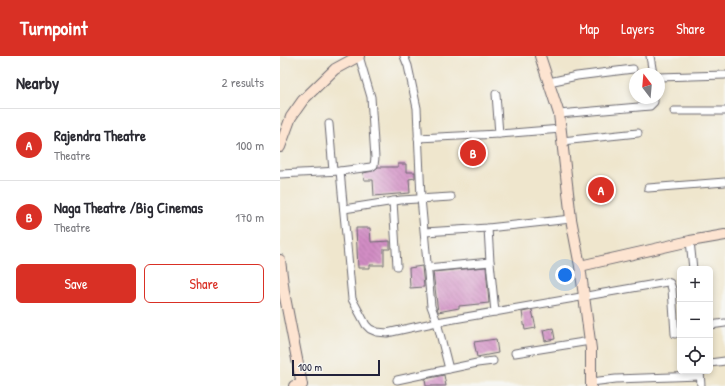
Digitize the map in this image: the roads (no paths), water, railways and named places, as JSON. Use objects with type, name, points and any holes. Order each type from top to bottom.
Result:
[{"type":"street","points":[[280,174],[337,171],[370,167],[374,165],[375,158],[370,97],[359,56],[335,69],[303,100],[291,117],[281,141]]},
{"type":"street","points":[[404,56],[408,66],[417,108],[421,198],[431,306],[437,322],[449,369]]},
{"type":"street","points":[[540,56],[559,114],[571,220],[580,266],[590,341],[591,384],[616,379],[700,374],[701,386]]},
{"type":"street","points":[[650,56],[652,68]]},
{"type":"street","points":[[549,82],[577,76],[629,70]]},
{"type":"street","points":[[665,77],[725,75]]},
{"type":"street","points":[[496,94],[499,134]]},
{"type":"street","points":[[559,114],[650,106],[652,104]]},
{"type":"street","points":[[674,111],[725,111]]},
{"type":"street","points":[[329,124],[344,208],[352,299],[370,329],[377,332],[387,333],[437,322],[667,282],[670,283],[672,289],[674,334]]},
{"type":"street","points":[[418,138],[561,129]]},
{"type":"street","points":[[562,141],[638,133]]},
{"type":"street","points":[[648,188],[725,182]]},
{"type":"street","points":[[344,208],[421,198],[451,198]]},
{"type":"street","points":[[393,201],[397,266]]},
{"type":"street","points":[[425,232],[571,220]]},
{"type":"street","points":[[488,228],[495,312]]},
{"type":"street","points":[[580,266],[690,241],[725,235]]},
{"type":"street","points":[[690,241],[692,266]]},
{"type":"street","points":[[280,260],[282,292],[299,386]]},
{"type":"street","points":[[427,268],[490,262]]},
{"type":"street","points":[[713,325],[725,323]]},
{"type":"street","points":[[515,353],[590,341]]},
{"type":"street","points":[[397,380],[493,361]]},
{"type":"street","points":[[713,363],[725,362]]},
{"type":"place","name":"Naga Theatre /Big Cinemas","points":[[473,153]]},
{"type":"place","name":"Rajendra Theatre","points":[[601,190]]}]
